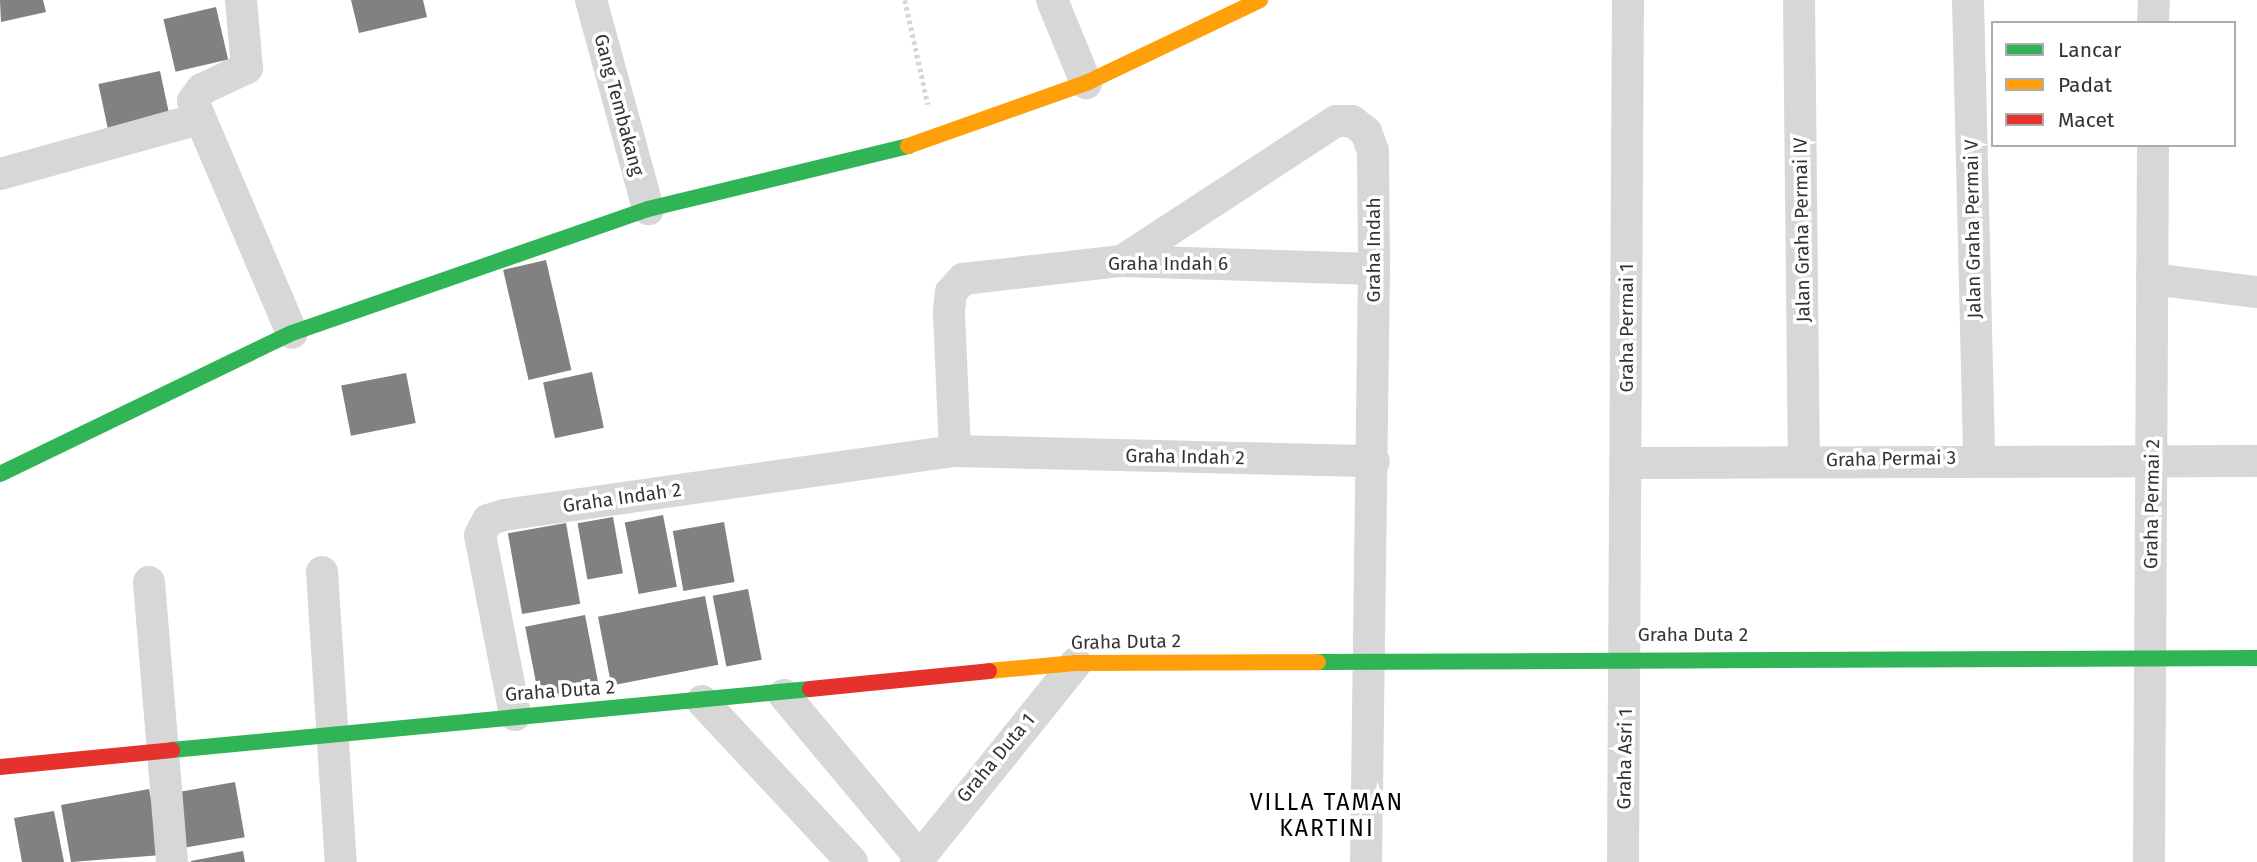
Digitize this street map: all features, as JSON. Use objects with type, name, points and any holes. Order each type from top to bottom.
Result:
[{"type":"street","points":[[241,0],[247,68],[202,89],[193,101],[198,119],[292,333]]},
{"type":"street","name":"Gang Tembakang","points":[[591,0],[648,209]]},
{"type":"street","points":[[1052,0],[1086,83]]},
{"type":"street","name":"Graha Permai 1","points":[[1626,656],[1628,0]]},
{"type":"street","name":"Jalan Graha Permai IV","points":[[1799,0],[1804,460]]},
{"type":"street","name":"Jalan Graha Permai V","points":[[1968,0],[1979,457]]},
{"type":"street","points":[[2153,21],[2154,0]]},
{"type":"street","points":[[0,474],[292,333],[648,209],[936,140],[1086,83],[1257,1]]},
{"type":"street","points":[[0,174],[198,119]]},
{"type":"street","name":"Graha Indah","points":[[1122,261],[1336,121],[1352,121],[1366,131],[1373,151],[1374,269],[1373,660],[1366,862]]},
{"type":"street","name":"Graha Permai 2","points":[[2150,862],[2152,147]]},
{"type":"street","name":"Graha Indah 6","points":[[954,451],[949,311],[951,292],[963,279],[1122,261],[1374,269]]},
{"type":"street","points":[[2152,279],[2257,292]]},
{"type":"street","name":"Graha Indah 2","points":[[515,715],[480,535],[488,520],[954,451],[1374,461]]},
{"type":"street","name":"Graha Permai 3","points":[[1628,463],[1979,457],[2257,461]]},
{"type":"street","points":[[322,572],[330,732],[341,862]]},
{"type":"street","points":[[149,582],[172,862]]},
{"type":"street","name":"Graha Duta 2","points":[[0,767],[163,747],[515,715],[784,695],[1076,663],[1626,656],[2257,658]]},
{"type":"street","name":"Graha Asri 1","points":[[1623,862],[1626,656]]},
{"type":"street","name":"Graha Duta 1","points":[[784,695],[916,858],[1076,663]]},
{"type":"street","points":[[702,701],[852,862]]},
{"type":"path","points":[[905,0],[936,140]]},
{"type":"building","points":[[0,0],[43,0],[46,12],[1,22]]},
{"type":"building","points":[[351,0],[423,0],[427,17],[359,33]]},
{"type":"building","points":[[216,7],[228,60],[176,72],[163,19]]},
{"type":"building","points":[[160,71],[171,121],[109,134],[98,84]]},
{"type":"building","points":[[546,260],[571,370],[529,380],[503,270]]},
{"type":"building","points":[[592,372],[604,428],[555,438],[543,382]]},
{"type":"building","points":[[406,373],[416,423],[351,436],[341,386]]},
{"type":"building","points":[[663,515],[677,587],[639,594],[625,522]]},
{"type":"building","points":[[613,517],[623,573],[587,579],[578,523]]},
{"type":"building","points":[[724,522],[735,582],[683,591],[673,531]]},
{"type":"building","points":[[566,523],[580,604],[522,614],[508,533]]},
{"type":"building","points":[[748,589],[762,660],[726,667],[713,596]]},
{"type":"building","points":[[705,596],[718,665],[611,686],[598,617]]},
{"type":"building","points":[[585,615],[599,689],[539,700],[525,627]]},
{"type":"building","points":[[235,782],[245,837],[186,848],[176,792]]},
{"type":"building","points":[[149,789],[162,855],[71,862],[61,805]]},
{"type":"building","points":[[54,811],[64,862],[22,862],[14,818]]},
{"type":"building","points":[[243,851],[245,862],[191,862],[191,861]]},
{"type":"traffic: fast","points":[[0,474],[292,333],[648,209],[908,146]]},
{"type":"traffic: fast","points":[[1318,662],[2257,658]]},
{"type":"traffic: fast","points":[[172,750],[810,689]]},
{"type":"traffic: slow","points":[[908,146],[1086,83],[1260,0]]},
{"type":"traffic: slow","points":[[989,671],[1076,663],[1318,662]]},
{"type":"traffic: jam","points":[[810,689],[989,671]]},
{"type":"traffic: jam","points":[[0,767],[172,750]]},
{"type":"district","name":"VILLA TAMAN KARTINI","points":[[1327,815]]}]
